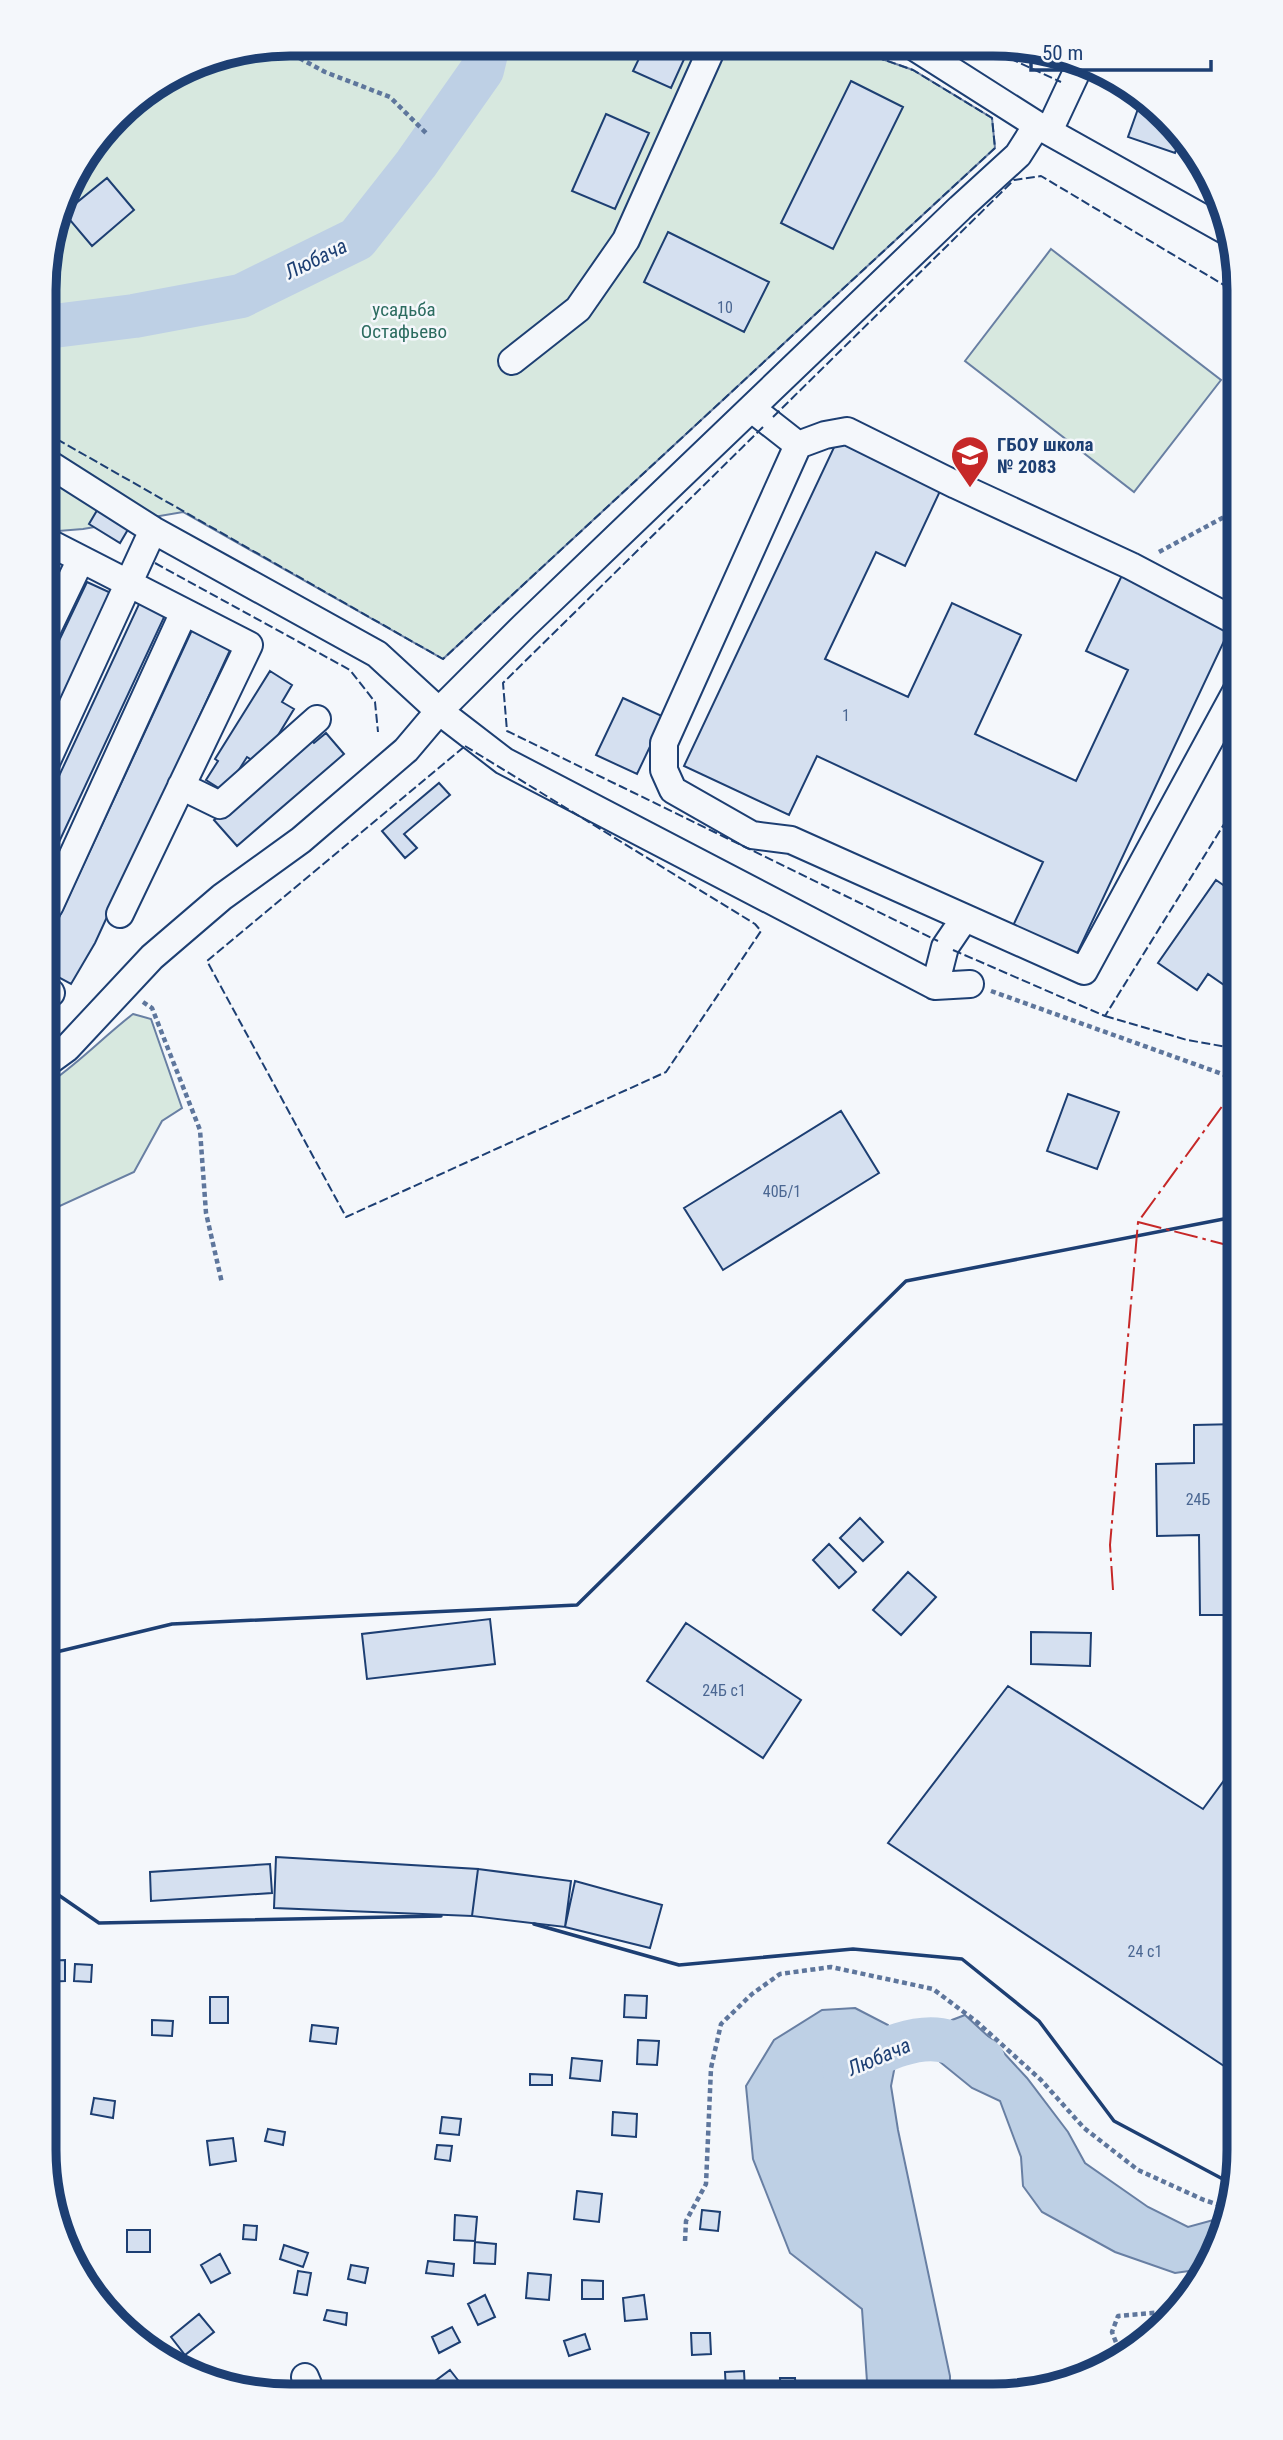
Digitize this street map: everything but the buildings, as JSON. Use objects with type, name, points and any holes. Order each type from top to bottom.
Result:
[{"type":"street","points":[[512,360],[578,309],[626,240],[708,56]]},
{"type":"street","points":[[929,56],[1043,128],[1218,226]]},
{"type":"street","points":[[56,1056],[67,1048],[152,957],[222,897],[301,840],[407,750],[439,711],[524,626],[1018,155],[1043,128],[1076,72]]},
{"type":"street","points":[[752,409],[798,445]]},
{"type":"street","points":[[1227,617],[1131,566],[847,431],[825,435],[798,445],[663,743],[663,770],[673,790],[752,835],[791,840],[1084,971],[1227,708]]},
{"type":"street","points":[[56,468],[153,530],[377,654],[439,711],[503,761],[935,986],[970,984]]},
{"type":"street","points":[[56,741],[153,530]]},
{"type":"street","points":[[56,546],[249,645],[120,914]]},
{"type":"street","points":[[56,611],[81,559]]},
{"type":"street","points":[[56,892],[184,612]]},
{"type":"street","points":[[181,786],[220,805],[317,719]]},
{"type":"street","points":[[935,986],[945,947],[964,919]]},
{"type":"path","points":[[297,57],[325,72],[390,97],[426,133]]},
{"type":"path","points":[[1131,566],[1226,516]]},
{"type":"path","points":[[970,984],[1227,1076]]},
{"type":"path","points":[[137,1006],[144,1002],[152,1008],[200,1130],[206,1213],[222,1283]]},
{"type":"path","points":[[685,2242],[686,2221],[706,2185],[711,2068],[722,2024],[752,1994],[780,1974],[831,1968],[933,1989],[976,2022],[1041,2080],[1084,2128],[1138,2170],[1220,2205]]},
{"type":"path","points":[[1118,2348],[1112,2332],[1118,2316],[1160,2312]]},
{"type":"green space","name":"усадьба Остафьево","points":[[874,56],[913,70],[992,118],[995,148],[443,659],[183,512],[56,531],[56,290],[64,230],[80,187],[104,148],[148,104],[187,80],[215,68],[275,57]]},
{"type":"green space","points":[[1051,249],[1221,380],[1134,492],[965,361]]},
{"type":"green space","points":[[133,1014],[151,1019],[182,1108],[162,1121],[134,1172],[56,1208],[56,1078]]},
{"type":"water","points":[[855,2008],[888,2025],[899,2045],[891,2086],[950,2384],[867,2384],[862,2309],[790,2253],[753,2159],[746,2086],[774,2040],[822,2010]]},
{"type":"water","points":[[965,2015],[990,2038],[1027,2078],[1068,2132],[1085,2163],[1148,2207],[1188,2227],[1216,2219],[1194,2270],[1175,2273],[1115,2252],[1042,2212],[1023,2186],[1021,2157],[1000,2101],[972,2088],[940,2062],[930,2038],[952,2020]]},
{"type":"waterway","name":"Любача","points":[[56,326],[134,316],[241,296],[357,239],[416,164],[482,70],[485,57]]},
{"type":"waterway","name":"Любача","points":[[844,2069],[895,2046],[936,2039],[962,2047],[983,2060]]},
{"type":"fence","points":[[56,439],[443,659],[995,148],[992,118],[913,70],[874,56]]},
{"type":"fence","points":[[1006,57],[1061,82]]},
{"type":"fence","points":[[773,417],[1014,180],[1041,176],[1227,287]]},
{"type":"fence","points":[[763,427],[503,683],[507,731],[938,941]]},
{"type":"fence","points":[[155,563],[350,670],[375,702],[378,732]]},
{"type":"fence","points":[[465,746],[755,924],[761,931],[666,1072],[346,1217],[207,961],[465,746]]},
{"type":"fence","points":[[953,950],[1105,1016],[1227,820]]},
{"type":"fence","points":[[1105,1016],[1187,1040],[1227,1047]]},
{"type":"wall","points":[[56,1652],[172,1624],[577,1605],[906,1281],[1227,1218]]},
{"type":"wall","points":[[56,1893],[99,1923],[441,1916]]},
{"type":"wall","points":[[534,1924],[679,1965],[853,1949],[962,1959],[1039,2021],[1114,2121],[1224,2180]]},
{"type":"power","points":[[1113,1590],[1110,1545],[1138,1222],[1227,1100]]},
{"type":"power","points":[[1138,1222],[1226,1245]]},
{"type":"place","name":"ГБОУ школа № 2083","points":[[970,489]]}]
